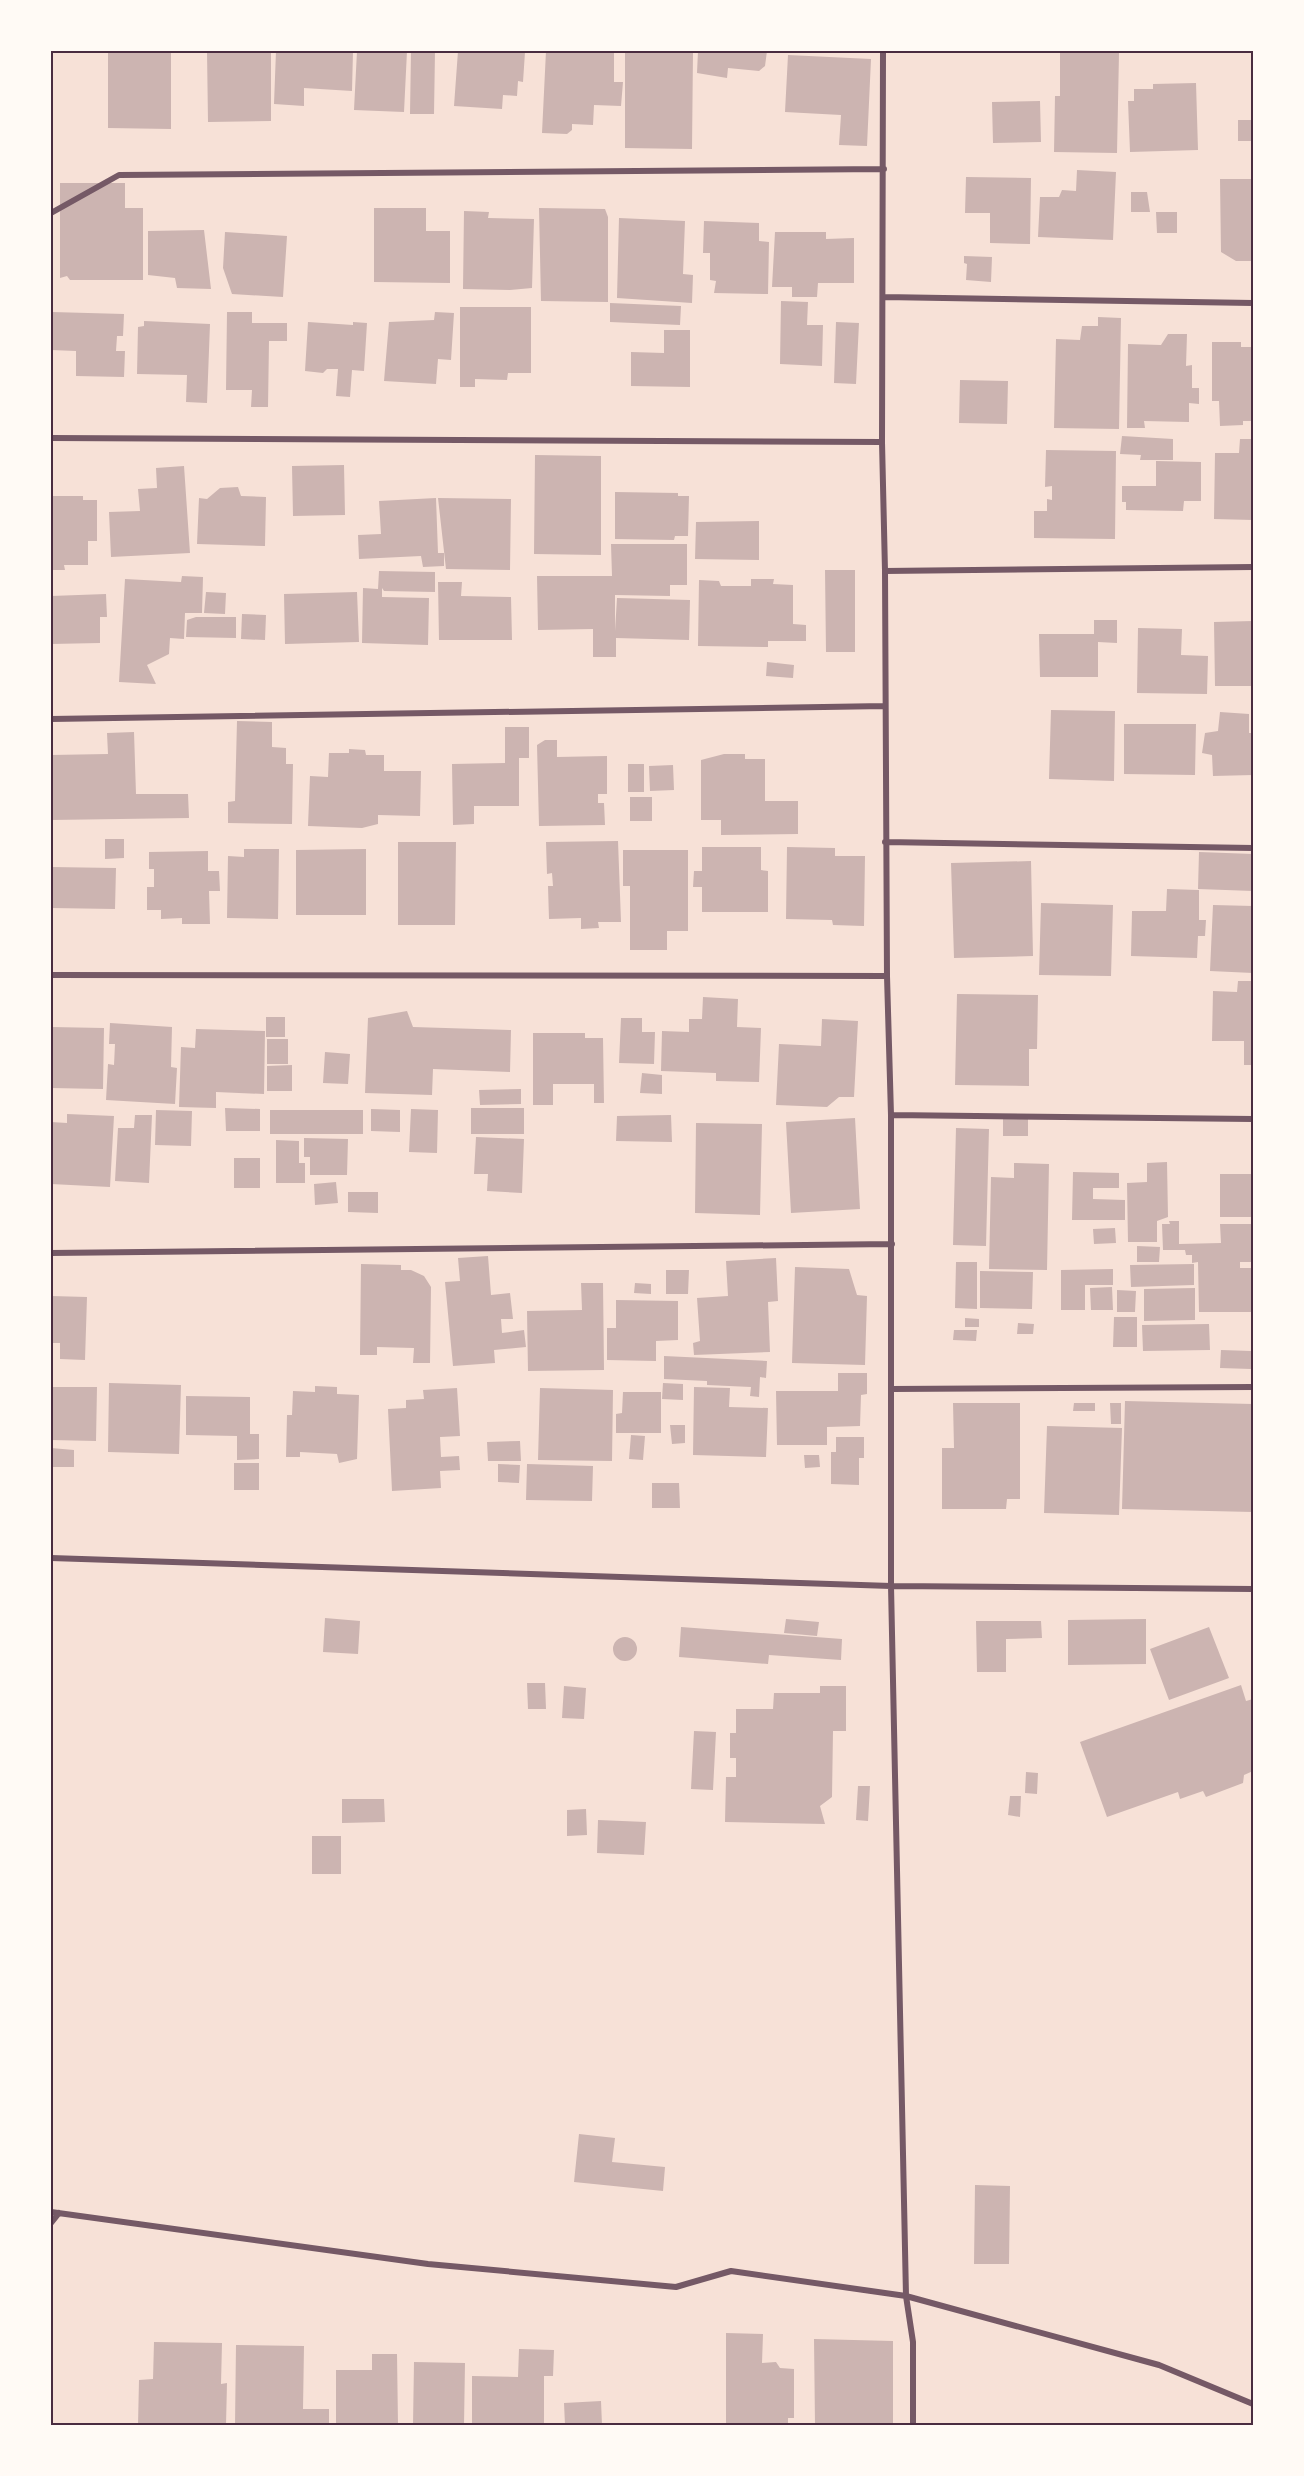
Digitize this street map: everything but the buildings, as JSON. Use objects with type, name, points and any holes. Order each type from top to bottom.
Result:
[{"type":"street","points":[[884,51],[882,442],[885,571],[885,843],[891,1114],[891,1586],[906,2296],[913,2343],[913,2425]]},
{"type":"street","points":[[51,213],[119,175],[884,169]]},
{"type":"street","points":[[884,297],[1253,303]]},
{"type":"street","points":[[51,438],[882,442]]},
{"type":"street","points":[[885,571],[1253,567]]},
{"type":"street","points":[[51,719],[885,706]]},
{"type":"street","points":[[885,843],[1253,848]]},
{"type":"street","points":[[51,975],[887,976]]},
{"type":"street","points":[[891,1114],[1253,1119]]},
{"type":"street","points":[[51,1253],[892,1244]]},
{"type":"street","points":[[892,1389],[1253,1387]]},
{"type":"street","points":[[51,1558],[891,1586],[1253,1589]]},
{"type":"street","points":[[51,2212],[428,2264],[676,2287],[731,2271],[906,2296],[1160,2365],[1253,2404]]},
{"type":"street","points":[[51,2223],[59,2213]]}]
